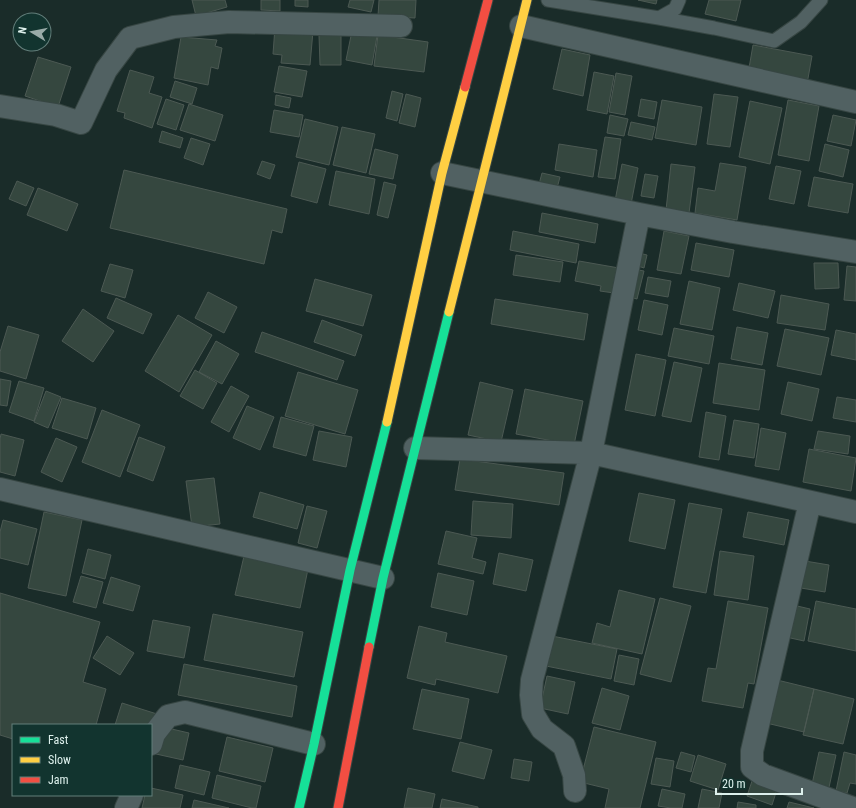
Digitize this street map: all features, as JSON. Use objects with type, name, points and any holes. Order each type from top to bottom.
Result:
[{"type":"street","points":[[299,808],[314,744],[350,570],[388,419],[442,173],[488,0]]},
{"type":"street","points":[[338,808],[383,578],[521,26],[526,0]]},
{"type":"street","points":[[0,106],[56,115],[81,123],[106,70],[130,38],[174,27],[229,22],[401,26]]},
{"type":"street","points":[[521,26],[856,102]]},
{"type":"street","points":[[442,173],[733,232],[856,252]]},
{"type":"street","points":[[575,791],[574,775],[564,746],[542,729],[533,714],[531,695],[532,680],[591,453],[639,214]]},
{"type":"street","points":[[415,448],[591,453],[856,512]]},
{"type":"street","points":[[0,489],[383,578]]},
{"type":"street","points":[[810,502],[752,751],[752,767],[763,775],[853,808]]},
{"type":"street","points":[[152,741],[154,734],[168,716],[185,712],[314,744]]},
{"type":"street","points":[[126,808],[132,796]]},
{"type":"lane","points":[[548,0],[659,18],[774,41],[801,22],[821,0]]},
{"type":"lane","points":[[659,18],[675,9],[679,0]]},
{"type":"building","points":[[192,0],[225,0],[227,7],[196,16]]},
{"type":"building","points":[[261,0],[280,0],[280,11],[261,10]]},
{"type":"building","points":[[295,0],[308,0],[308,7],[295,6]]},
{"type":"building","points":[[350,0],[374,0],[371,12],[348,7]]},
{"type":"building","points":[[379,0],[416,0],[415,18],[378,16]]},
{"type":"building","points":[[638,0],[657,0],[656,4]]},
{"type":"building","points":[[709,0],[741,0],[736,21],[705,14]]},
{"type":"building","points":[[275,27],[313,31],[310,65],[281,63],[282,55],[273,54]]},
{"type":"building","points":[[352,31],[377,36],[372,65],[346,60]]},
{"type":"building","points":[[319,35],[341,35],[341,65],[320,65]]},
{"type":"building","points":[[378,35],[428,42],[424,72],[374,66]]},
{"type":"building","points":[[181,37],[217,40],[215,46],[222,48],[218,69],[211,67],[208,85],[174,78]]},
{"type":"building","points":[[753,45],[812,56],[807,84],[748,74]]},
{"type":"building","points":[[562,49],[590,55],[583,96],[553,89]]},
{"type":"building","points":[[38,57],[71,67],[58,107],[25,96]]},
{"type":"building","points":[[279,66],[307,71],[302,97],[274,92]]},
{"type":"building","points":[[130,70],[154,77],[149,93],[162,97],[152,128],[124,118],[125,113],[117,111]]},
{"type":"building","points":[[594,72],[614,76],[607,114],[587,110]]},
{"type":"building","points":[[616,73],[632,76],[625,115],[609,112]]},
{"type":"building","points":[[175,81],[197,88],[192,104],[170,97]]},
{"type":"building","points":[[392,91],[403,94],[397,121],[386,118]]},
{"type":"building","points":[[406,94],[421,98],[415,127],[399,123]]},
{"type":"building","points":[[714,94],[738,97],[730,147],[707,144]]},
{"type":"building","points":[[276,95],[291,98],[289,108],[275,105]]},
{"type":"building","points":[[166,99],[184,105],[176,130],[157,124]]},
{"type":"building","points":[[641,99],[657,102],[654,119],[638,116]]},
{"type":"building","points":[[662,100],[702,107],[696,145],[655,138]]},
{"type":"building","points":[[788,100],[819,106],[809,161],[778,155]]},
{"type":"building","points":[[750,101],[782,108],[770,164],[739,157]]},
{"type":"building","points":[[189,104],[223,115],[215,141],[180,130]]},
{"type":"building","points":[[274,110],[303,115],[299,137],[270,132]]},
{"type":"building","points":[[610,115],[628,119],[624,136],[607,133]]},
{"type":"building","points":[[833,115],[856,120],[851,146],[827,141]]},
{"type":"building","points":[[305,119],[338,127],[329,165],[296,157]]},
{"type":"building","points":[[631,122],[655,127],[652,140],[628,135]]},
{"type":"building","points":[[342,127],[375,134],[366,173],[333,165]]},
{"type":"building","points":[[162,131],[183,138],[180,148],[159,142]]},
{"type":"building","points":[[605,137],[621,139],[615,179],[598,177]]},
{"type":"building","points":[[191,138],[210,144],[203,165],[184,158]]},
{"type":"building","points":[[559,144],[597,150],[593,177],[555,170]]},
{"type":"building","points":[[825,144],[849,150],[843,177],[819,171]]},
{"type":"building","points":[[375,149],[398,155],[393,179],[369,174]]},
{"type":"building","points":[[262,161],[275,165],[270,179],[257,174]]},
{"type":"building","points":[[299,162],[326,169],[317,203],[291,196]]},
{"type":"building","points":[[720,163],[746,167],[737,220],[695,213],[698,188],[715,191]]},
{"type":"building","points":[[622,164],[638,168],[631,204],[615,201]]},
{"type":"building","points":[[671,164],[695,167],[689,213],[666,210]]},
{"type":"building","points":[[776,166],[801,171],[794,204],[769,199]]},
{"type":"building","points":[[124,170],[287,209],[282,233],[272,230],[264,264],[110,228]]},
{"type":"building","points":[[336,171],[375,179],[369,214],[329,205]]},
{"type":"building","points":[[542,173],[560,177],[556,192],[538,188]]},
{"type":"building","points":[[645,174],[658,176],[654,198],[641,196]]},
{"type":"building","points":[[814,177],[853,184],[848,213],[808,206]]},
{"type":"building","points":[[17,181],[34,188],[26,206],[9,199]]},
{"type":"building","points":[[384,182],[396,185],[388,218],[377,215]]},
{"type":"building","points":[[38,188],[78,204],[67,231],[27,215]]},
{"type":"building","points":[[542,213],[598,224],[595,243],[539,232]]},
{"type":"building","points":[[513,231],[579,244],[576,263],[510,250]]},
{"type":"building","points":[[664,231],[689,236],[681,274],[657,270]]},
{"type":"building","points":[[696,243],[734,250],[729,277],[691,270]]},
{"type":"building","points":[[635,252],[647,255],[644,268],[632,264]]},
{"type":"building","points":[[516,255],[563,262],[560,282],[513,275]]},
{"type":"building","points":[[579,261],[619,268],[614,293],[600,291],[601,286],[575,281]]},
{"type":"building","points":[[814,263],[838,263],[839,288],[815,289]]},
{"type":"building","points":[[110,264],[133,270],[125,298],[101,291]]},
{"type":"building","points":[[847,266],[856,267],[856,301],[844,300]]},
{"type":"building","points":[[633,269],[644,271],[637,299],[626,296]]},
{"type":"building","points":[[648,277],[671,281],[668,297],[645,293]]},
{"type":"building","points":[[315,279],[372,295],[363,326],[306,311]]},
{"type":"building","points":[[689,281],[720,288],[712,330],[680,324]]},
{"type":"building","points":[[739,283],[775,291],[768,318],[733,310]]},
{"type":"building","points":[[208,292],[237,307],[224,333],[195,318]]},
{"type":"building","points":[[781,295],[829,304],[825,330],[777,323]]},
{"type":"building","points":[[116,298],[152,314],[143,334],[107,318]]},
{"type":"building","points":[[495,299],[588,314],[584,340],[491,324]]},
{"type":"building","points":[[644,300],[668,305],[662,335],[638,330]]},
{"type":"building","points":[[83,309],[114,331],[93,362],[62,341]]},
{"type":"building","points":[[178,315],[212,335],[179,392],[145,371]]},
{"type":"building","points":[[322,320],[362,335],[355,356],[314,342]]},
{"type":"building","points":[[8,326],[39,335],[26,379],[0,371],[0,352]]},
{"type":"building","points":[[737,327],[768,333],[762,365],[731,359]]},
{"type":"building","points":[[674,328],[714,336],[709,364],[668,356]]},
{"type":"building","points":[[785,329],[829,338],[821,375],[777,366]]},
{"type":"building","points":[[836,330],[856,334],[856,360],[831,355]]},
{"type":"building","points":[[262,332],[344,361],[337,380],[255,352]]},
{"type":"building","points":[[216,341],[239,354],[222,384],[199,372]]},
{"type":"building","points":[[636,354],[666,360],[655,416],[625,410]]},
{"type":"building","points":[[674,362],[702,368],[691,422],[662,416]]},
{"type":"building","points":[[719,363],[765,370],[759,410],[713,403]]},
{"type":"building","points":[[195,370],[217,383],[203,409],[180,396]]},
{"type":"building","points":[[298,372],[358,390],[345,434],[285,416]]},
{"type":"building","points":[[0,379],[11,381],[7,406],[0,405]]},
{"type":"building","points":[[19,381],[44,388],[34,421],[9,412]]},
{"type":"building","points":[[480,382],[513,390],[501,442],[468,435]]},
{"type":"building","points":[[788,382],[819,389],[812,421],[781,414]]},
{"type":"building","points":[[231,386],[249,396],[229,432],[211,422]]},
{"type":"building","points":[[525,389],[583,401],[574,445],[516,434]]},
{"type":"building","points":[[46,391],[61,397],[48,428],[34,422]]},
{"type":"building","points":[[837,397],[856,400],[856,422],[833,418]]},
{"type":"building","points":[[62,398],[96,408],[87,439],[52,428]]},
{"type":"building","points":[[247,406],[274,417],[260,450],[233,438]]},
{"type":"building","points":[[102,410],[140,425],[120,477],[82,462]]},
{"type":"building","points":[[706,412],[726,416],[719,460],[699,457]]},
{"type":"building","points":[[281,417],[314,426],[306,456],[273,447]]},
{"type":"building","points":[[734,420],[759,424],[754,458],[728,454]]},
{"type":"building","points":[[761,428],[786,433],[779,470],[755,466]]},
{"type":"building","points":[[319,431],[352,437],[346,467],[313,460]]},
{"type":"building","points":[[818,431],[850,436],[848,454],[814,449]]},
{"type":"building","points":[[1,434],[24,440],[15,476],[0,472]]},
{"type":"building","points":[[139,437],[165,447],[153,481],[127,471]]},
{"type":"building","points":[[56,438],[77,447],[62,482],[41,472]]},
{"type":"building","points":[[809,449],[856,458],[851,491],[803,482]]},
{"type":"building","points":[[460,459],[564,473],[559,505],[455,490]]},
{"type":"building","points":[[214,478],[220,524],[192,527],[186,481]]},
{"type":"building","points":[[260,492],[304,505],[297,529],[253,517]]},
{"type":"building","points":[[639,493],[675,500],[665,549],[629,541]]},
{"type":"building","points":[[473,501],[513,504],[511,538],[471,535]]},
{"type":"building","points":[[689,503],[722,509],[706,593],[673,587]]},
{"type":"building","points":[[307,506],[327,511],[317,548],[298,543]]},
{"type":"building","points":[[44,512],[82,520],[66,596],[28,588]]},
{"type":"building","points":[[748,512],[789,520],[784,545],[743,537]]},
{"type":"building","points":[[3,520],[37,529],[28,565],[0,558],[0,532]]},
{"type":"building","points":[[446,531],[477,538],[472,558],[486,562],[483,574],[438,564]]},
{"type":"building","points":[[88,549],[111,555],[105,579],[82,573]]},
{"type":"building","points":[[720,551],[754,556],[748,600],[714,595]]},
{"type":"building","points":[[499,553],[533,560],[526,591],[493,584]]},
{"type":"building","points":[[244,556],[308,569],[300,608],[235,595]]},
{"type":"building","points":[[805,561],[829,565],[825,592],[801,588]]},
{"type":"building","points":[[438,573],[474,581],[467,615],[431,607]]},
{"type":"building","points":[[81,576],[103,582],[96,608],[73,602]]},
{"type":"building","points":[[111,577],[140,586],[133,611],[103,603]]},
{"type":"building","points":[[619,590],[655,599],[642,654],[592,643],[597,623],[610,627]]},
{"type":"building","points":[[0,593],[100,622],[83,682],[106,689],[96,724],[12,724],[12,739],[0,735]]},
{"type":"building","points":[[660,598],[691,606],[671,682],[640,674]]},
{"type":"building","points":[[728,601],[768,608],[754,684],[748,683],[743,708],[702,701],[708,668],[716,669]]},
{"type":"building","points":[[816,601],[856,609],[856,651],[808,641]]},
{"type":"building","points":[[793,605],[810,609],[804,641],[786,637]]},
{"type":"building","points":[[213,614],[303,632],[294,677],[204,660]]},
{"type":"building","points":[[153,620],[190,627],[184,658],[147,651]]},
{"type":"building","points":[[419,626],[447,633],[445,642],[507,656],[498,693],[436,679],[435,685],[407,678]]},
{"type":"building","points":[[107,636],[134,653],[120,675],[93,658]]},
{"type":"building","points":[[552,636],[617,649],[611,679],[546,666]]},
{"type":"building","points":[[619,655],[639,659],[634,685],[614,681]]},
{"type":"building","points":[[184,664],[297,686],[292,717],[178,695]]},
{"type":"building","points":[[547,676],[575,682],[568,714],[540,708]]},
{"type":"building","points":[[773,679],[814,689],[804,732],[762,722]]},
{"type":"building","points":[[602,688],[629,696],[620,730],[592,723]]},
{"type":"building","points":[[422,689],[469,699],[461,739],[413,729]]},
{"type":"building","points":[[814,689],[854,699],[843,744],[803,735]]},
{"type":"building","points":[[122,703],[157,714],[152,724],[115,724]]},
{"type":"building","points":[[163,727],[189,733],[183,760],[156,754]]},
{"type":"building","points":[[594,727],[656,742],[640,808],[605,808],[609,789],[580,782]]},
{"type":"building","points":[[227,737],[273,748],[265,782],[219,771]]},
{"type":"building","points":[[460,742],[492,750],[484,779],[452,771]]},
{"type":"building","points":[[681,752],[695,756],[691,772],[676,768]]},
{"type":"building","points":[[819,752],[836,755],[828,792],[811,789]]},
{"type":"building","points":[[844,752],[856,755],[856,784],[850,783],[847,793],[836,791]]},
{"type":"building","points":[[698,755],[726,764],[718,790],[690,781]]},
{"type":"building","points":[[656,758],[674,761],[670,787],[651,784]]},
{"type":"building","points":[[514,759],[532,762],[529,781],[511,778]]},
{"type":"building","points":[[180,765],[210,772],[204,795],[175,788]]},
{"type":"building","points":[[217,775],[261,786],[256,808],[212,798]]},
{"type":"building","points":[[754,775],[779,783],[772,805],[747,796]]},
{"type":"building","points":[[152,788],[183,795],[180,808],[142,808],[145,796],[152,796]]},
{"type":"building","points":[[408,788],[435,794],[432,808],[404,808]]},
{"type":"building","points":[[662,789],[685,794],[682,808],[658,806]]},
{"type":"building","points":[[702,789],[722,793],[719,808],[698,808]]},
{"type":"building","points":[[442,799],[478,807],[478,808],[440,808]]},
{"type":"building","points":[[194,800],[229,808],[192,808]]},
{"type":"building","points":[[738,802],[756,805],[756,808],[737,808]]},
{"type":"building","points":[[789,802],[814,808],[787,808]]},
{"type":"traffic: fast","points":[[369,647],[383,578],[449,312]]},
{"type":"traffic: fast","points":[[299,808],[314,744],[350,570],[387,422]]},
{"type":"traffic: slow","points":[[449,312],[527,0]]},
{"type":"traffic: slow","points":[[387,422],[442,173],[465,87]]},
{"type":"traffic: jam","points":[[465,87],[488,0]]},
{"type":"traffic: jam","points":[[338,808],[369,647]]}]
